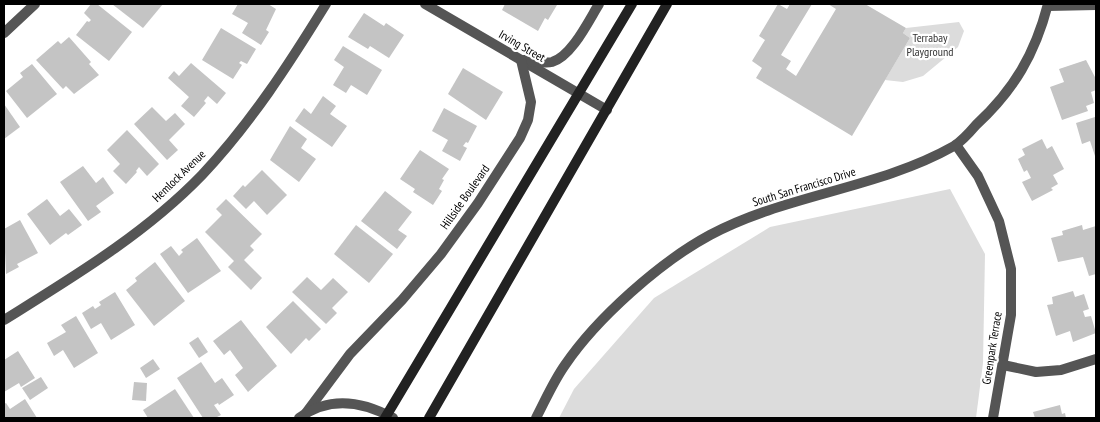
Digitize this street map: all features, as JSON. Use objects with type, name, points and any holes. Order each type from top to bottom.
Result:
[{"type":"main road","name":"Hillside Boulevard","points":[[388,417],[632,4]]},
{"type":"main road","points":[[429,418],[668,4]]},
{"type":"street","points":[[4,33],[34,4]]},
{"type":"street","name":"Hemlock Avenue","points":[[4,320],[84,270],[136,232],[200,176],[248,122],[286,70],[326,4]]},
{"type":"street","name":"Irving Street","points":[[425,4],[607,110]]},
{"type":"street","points":[[521,60],[552,62],[564,55],[578,39],[600,4]]},
{"type":"street","points":[[1048,5],[1096,5]]},
{"type":"street","name":"South San Francisco Drive","points":[[536,418],[565,365],[607,315],[655,272],[709,235],[768,209],[883,177],[956,145],[993,109],[1028,63],[1048,5]]},
{"type":"street","name":"Hillside Boulevard","points":[[302,416],[350,354],[441,254],[478,203],[520,138],[528,120],[531,102],[521,60]]},
{"type":"street","name":"Greenpark Terrace","points":[[956,145],[978,176],[999,221],[1011,269],[1012,315],[993,418]]},
{"type":"street","points":[[1003,365],[1036,372],[1060,370],[1096,359]]},
{"type":"street","name":"Hillside Boulevard","points":[[302,416],[327,404],[349,404],[368,407],[388,417]]},
{"type":"green space","name":"Terrabay Playground","points":[[959,22],[964,31],[958,47],[923,76],[903,82],[885,80],[910,38],[903,33],[906,28]]},
{"type":"green space","points":[[950,189],[985,254],[983,363],[976,418],[559,418],[574,389],[654,298],[770,227]]},
{"type":"building","points":[[91,4],[97,4],[132,32],[109,61],[76,35],[87,21],[91,20],[84,13]]},
{"type":"building","points":[[112,4],[163,4],[143,28]]},
{"type":"building","points":[[238,4],[268,4],[276,9],[266,30],[269,32],[261,45],[242,33],[248,23],[232,14]]},
{"type":"building","points":[[505,4],[557,5],[548,20],[545,18],[538,31],[502,10]]},
{"type":"building","points":[[778,4],[787,9],[790,4],[812,4],[781,55],[791,61],[786,69],[796,76],[836,9],[828,4],[865,4],[906,28],[903,33],[910,38],[852,136],[756,78],[762,68],[752,61],[765,40],[759,36]]},
{"type":"building","points":[[364,13],[384,26],[386,23],[404,35],[389,58],[370,46],[368,49],[348,37]]},
{"type":"building","points":[[221,28],[256,49],[247,64],[241,61],[239,63],[242,65],[233,79],[202,60]]},
{"type":"building","points":[[69,37],[91,62],[89,64],[99,75],[74,94],[66,86],[63,89],[36,60],[58,41],[61,44]]},
{"type":"building","points":[[343,46],[382,70],[367,95],[351,85],[346,93],[333,85],[344,67],[334,60]]},
{"type":"building","points":[[1086,60],[1096,79],[1096,90],[1091,92],[1094,103],[1086,106],[1088,111],[1062,120],[1050,87],[1064,82],[1059,69]]},
{"type":"building","points":[[191,63],[226,93],[217,104],[208,96],[204,101],[206,103],[194,117],[181,106],[189,97],[168,78],[174,71],[179,76]]},
{"type":"building","points":[[32,64],[57,94],[27,118],[6,91],[23,77],[20,73]]},
{"type":"building","points":[[463,68],[503,92],[486,120],[448,94]]},
{"type":"building","points":[[323,96],[336,106],[330,114],[347,126],[332,147],[295,121],[304,108],[311,114]]},
{"type":"building","points":[[4,104],[20,127],[4,139]]},
{"type":"building","points":[[152,107],[166,121],[175,113],[185,124],[169,140],[178,150],[167,160],[134,124]]},
{"type":"building","points":[[444,108],[477,126],[468,143],[466,142],[463,146],[467,148],[460,161],[442,151],[448,140],[432,131]]},
{"type":"building","points":[[1095,117],[1096,159],[1090,141],[1082,144],[1076,123]]},
{"type":"building","points":[[290,126],[307,139],[301,148],[316,159],[299,182],[270,160]]},
{"type":"building","points":[[127,130],[159,164],[147,176],[139,167],[126,184],[113,171],[120,164],[107,150]]},
{"type":"building","points":[[1042,139],[1047,149],[1052,146],[1064,169],[1053,175],[1058,184],[1051,188],[1053,190],[1032,201],[1022,182],[1031,178],[1027,170],[1024,172],[1018,159],[1025,155],[1022,149]]},
{"type":"building","points":[[420,150],[449,169],[442,179],[444,180],[439,189],[442,191],[433,205],[413,192],[415,189],[400,179]]},
{"type":"building","points":[[83,166],[96,183],[103,177],[114,193],[96,206],[101,212],[88,221],[60,182]]},
{"type":"building","points":[[262,170],[287,195],[267,215],[254,201],[246,209],[233,196],[243,185],[245,187]]},
{"type":"building","points":[[385,191],[412,212],[398,230],[407,236],[397,249],[361,221]]},
{"type":"building","points":[[47,199],[60,216],[69,209],[82,225],[68,235],[66,233],[50,245],[27,214]]},
{"type":"building","points":[[226,199],[262,234],[250,246],[254,250],[244,260],[262,278],[251,290],[228,267],[234,261],[205,232],[222,215],[216,209]]},
{"type":"building","points":[[20,220],[38,253],[17,264],[19,267],[6,274],[4,229]]},
{"type":"building","points":[[356,225],[393,254],[369,283],[334,254]]},
{"type":"building","points":[[1082,225],[1083,230],[1096,226],[1096,274],[1089,276],[1083,257],[1058,262],[1051,238],[1063,235],[1062,231]]},
{"type":"building","points":[[197,238],[221,271],[188,293],[160,254],[171,246],[179,256],[183,252],[181,250]]},
{"type":"building","points":[[155,262],[185,301],[154,326],[126,290],[137,281],[135,278]]},
{"type":"building","points":[[307,277],[321,290],[333,278],[348,292],[332,308],[337,313],[326,324],[292,292]]},
{"type":"building","points":[[1073,291],[1075,297],[1084,294],[1089,309],[1083,311],[1085,317],[1091,316],[1096,333],[1073,342],[1070,331],[1056,336],[1047,305],[1053,304],[1052,297]]},
{"type":"building","points":[[115,292],[135,325],[111,340],[101,323],[91,329],[82,313],[93,306],[95,309],[101,305],[99,302]]},
{"type":"building","points":[[293,301],[321,329],[309,341],[306,338],[291,354],[266,327]]},
{"type":"building","points":[[76,316],[98,353],[74,368],[63,350],[54,356],[47,343],[66,332],[61,325]]},
{"type":"building","points":[[241,320],[277,366],[248,392],[235,375],[243,368],[230,350],[224,355],[213,341]]},
{"type":"building","points":[[198,337],[208,352],[199,358],[189,343]]},
{"type":"building","points":[[18,351],[35,378],[21,387],[19,383],[4,392],[4,360]]},
{"type":"building","points":[[153,359],[160,369],[146,378],[140,368]]},
{"type":"building","points":[[201,362],[215,383],[222,378],[234,395],[219,405],[218,403],[214,405],[221,415],[215,418],[203,418],[177,378]]},
{"type":"building","points":[[41,377],[48,388],[30,400],[22,388]]},
{"type":"building","points":[[134,382],[147,383],[146,401],[132,400]]},
{"type":"building","points":[[175,389],[194,418],[148,418],[143,410]]},
{"type":"building","points":[[25,399],[37,418],[4,418],[4,404],[6,403],[10,409]]},
{"type":"building","points":[[1060,405],[1062,414],[1065,413],[1066,418],[1035,418],[1033,412]]}]
